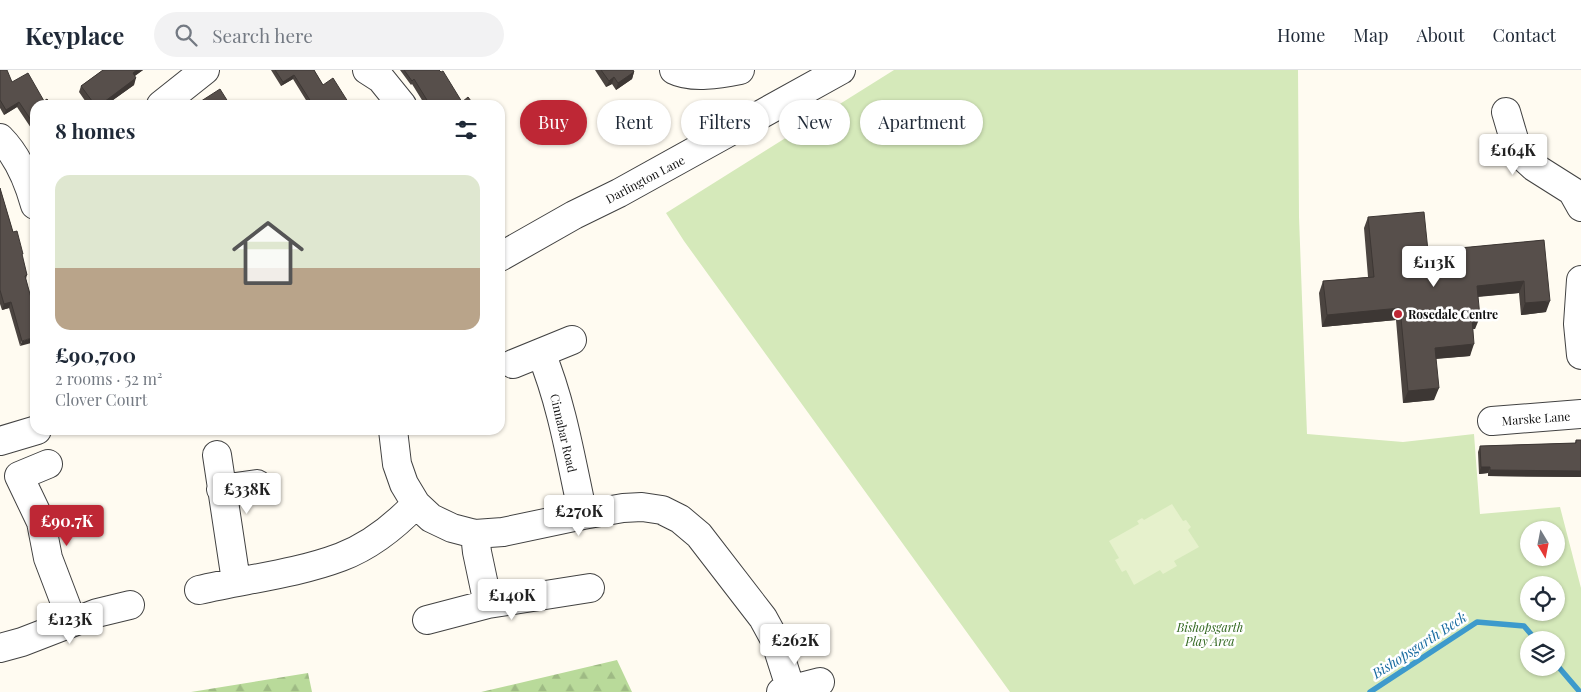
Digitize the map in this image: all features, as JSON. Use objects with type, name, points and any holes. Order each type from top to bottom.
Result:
[{"type":"street","points":[[167,100],[205,70]]},
{"type":"street","points":[[367,70],[381,79],[398,100]]},
{"type":"street","points":[[674,70],[683,75],[724,73],[740,70]]},
{"type":"street","name":"Darlington Lane","points":[[505,254],[574,215],[619,194],[841,70]]},
{"type":"street","points":[[1506,112],[1516,146],[1523,157],[1534,167],[1578,195]]},
{"type":"street","points":[[0,138],[11,148],[30,183]]},
{"type":"street","points":[[1581,280],[1578,324],[1581,355]]},
{"type":"street","points":[[513,364],[572,340]]},
{"type":"street","name":"Cinnabar Road","points":[[541,353],[552,380],[583,515]]},
{"type":"street","name":"Marske Lane","points":[[1492,420],[1581,414]]},
{"type":"street","points":[[0,440],[30,432]]},
{"type":"street","points":[[394,435],[397,464],[404,484],[416,504],[431,518],[452,528],[475,534],[503,532],[624,508],[662,510],[680,519],[699,535],[763,618],[775,640],[786,691],[820,682]]},
{"type":"street","points":[[216,455],[236,582]]},
{"type":"street","points":[[48,464],[10,477],[41,522],[48,558],[72,622]]},
{"type":"street","points":[[221,489],[258,484]]},
{"type":"street","points":[[199,590],[312,566],[343,556],[372,542],[398,523],[416,504]]},
{"type":"street","points":[[475,534],[488,604]]},
{"type":"street","points":[[427,620],[488,604],[590,588]]},
{"type":"street","points":[[0,648],[22,642],[72,622],[130,605]]},
{"type":"green space","name":"Bishopsgarth Play Area","points":[[894,70],[1298,70],[1299,217],[1307,434],[1403,442],[1474,434],[1480,514],[1560,507],[1564,521],[1520,521],[1520,566],[1565,566],[1565,526],[1581,588],[1581,692],[1010,692],[684,241],[666,213],[779,142],[779,145],[850,145],[850,100],[846,100]]},
{"type":"green space","points":[[1172,504],[1183,521],[1186,520],[1191,527],[1188,530],[1199,547],[1174,561],[1177,566],[1163,574],[1160,570],[1134,585],[1126,570],[1122,572],[1115,560],[1119,558],[1109,541],[1139,524],[1137,521],[1142,518],[1144,520]]},
{"type":"green space","points":[[617,660],[632,692],[481,692]]},
{"type":"green space","points":[[308,673],[312,692],[191,692]]},
{"type":"building","points":[[0,70],[7,70],[12,82],[28,73],[43,100],[30,100],[30,118],[19,102],[6,110],[0,100]]},
{"type":"building","points":[[103,70],[137,70],[133,73],[136,78],[107,100],[91,100],[81,86]]},
{"type":"building","points":[[275,70],[314,70],[323,85],[333,78],[347,100],[310,100],[294,75],[283,82]]},
{"type":"building","points":[[404,70],[443,71],[461,100],[427,100],[414,79],[412,81]]},
{"type":"building","points":[[601,70],[633,70],[634,72],[618,83],[614,77],[609,81]]},
{"type":"building","points":[[220,89],[227,100],[203,100]]},
{"type":"building","points":[[0,188],[13,232],[17,231],[23,254],[27,275],[25,276],[30,294],[30,339],[22,341],[11,302],[4,304],[0,290]]},
{"type":"building","name":"Rosedale Centre","points":[[1424,212],[1428,251],[1544,240],[1550,301],[1525,303],[1524,281],[1477,286],[1480,317],[1472,318],[1474,344],[1435,348],[1439,388],[1408,391],[1400,308],[1327,315],[1323,281],[1374,277],[1368,217]]},
{"type":"building","points":[[1576,440],[1581,440],[1581,471],[1490,470],[1490,467],[1481,467],[1480,446],[1576,443]]},
{"type":"waterway","name":"Bishopsgarth Beck","points":[[1370,692],[1477,622],[1524,626],[1528,631]]},
{"type":"waterway","name":"Bishopsgarth Beck","points":[[1565,674],[1580,692]]},
{"type":"place","name":"Rosedale Centre","points":[[1398,314]]}]
